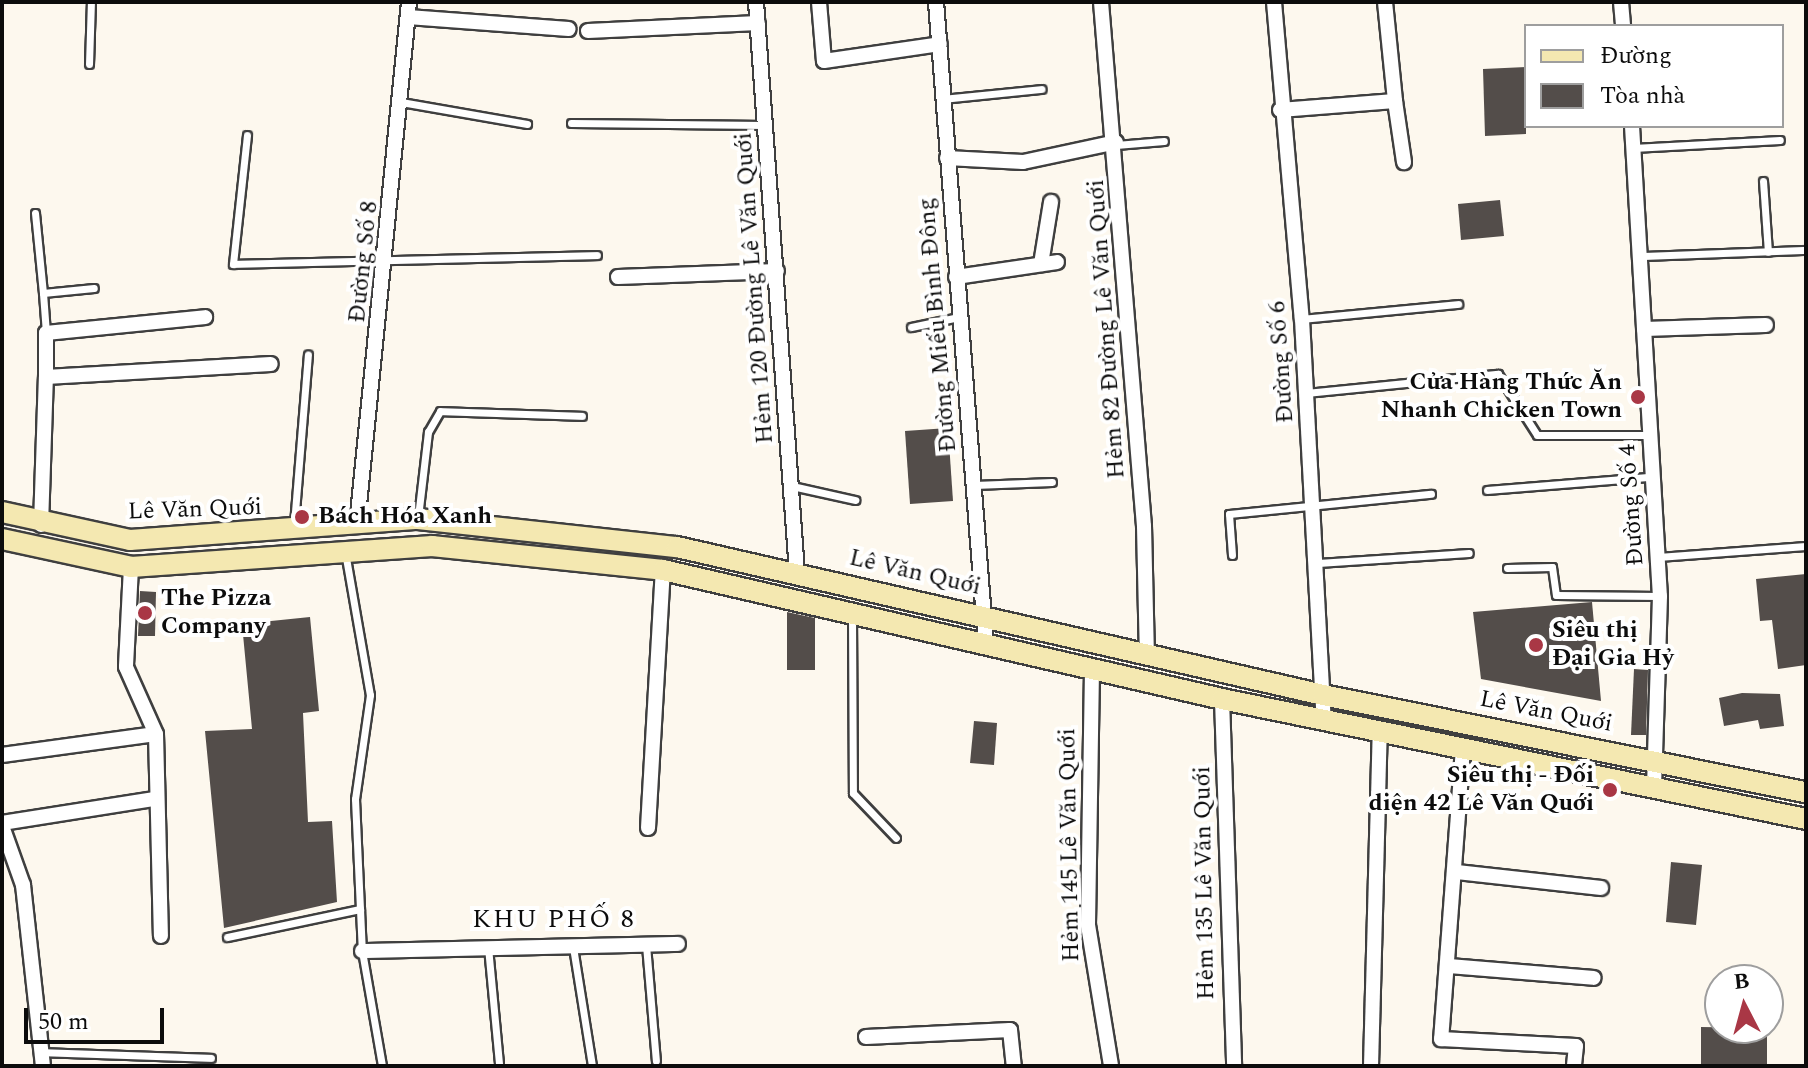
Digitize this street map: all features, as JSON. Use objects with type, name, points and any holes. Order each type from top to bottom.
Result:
[{"type":"main road","name":"Lê Văn Quới","points":[[2,512],[41,525],[157,541],[418,519],[664,546],[797,572],[1323,695],[1806,792]]},
{"type":"main road","name":"Lê Văn Quới","points":[[2,539],[131,567],[345,550],[482,548],[663,570],[852,610],[1222,699],[1654,785],[1806,819]]},
{"type":"street","name":"Hẻm 120 Đường Lê Văn Quới","points":[[756,2],[797,572]]},
{"type":"street","points":[[819,2],[824,61],[940,44]]},
{"type":"street","name":"Đường Miếu Bình Đông","points":[[936,2],[986,644]]},
{"type":"street","name":"Hẻm 82 Đường Lê Văn Quới","points":[[1101,2],[1116,143],[1147,654]]},
{"type":"street","name":"Đường Số 6","points":[[1274,2],[1280,110],[1302,319],[1318,563],[1324,720]]},
{"type":"street","points":[[1385,2],[1404,162]]},
{"type":"street","points":[[1621,2],[1623,24]]},
{"type":"street","points":[[408,10],[569,29]]},
{"type":"street","name":"Đường Số 8","points":[[357,525],[388,258],[408,10]]},
{"type":"street","points":[[588,31],[758,23]]},
{"type":"street","points":[[1280,110],[1395,101]]},
{"type":"street","name":"Đường Số 4","points":[[1632,128],[1650,477],[1660,596],[1654,785]]},
{"type":"street","points":[[947,158],[1023,162],[1116,143]]},
{"type":"street","points":[[1041,264],[1051,202]]},
{"type":"street","points":[[956,277],[1057,262]]},
{"type":"street","points":[[618,277],[777,271]]},
{"type":"street","points":[[41,525],[46,333],[205,317]]},
{"type":"street","points":[[1644,329],[1766,325]]},
{"type":"street","points":[[46,377],[271,364]]},
{"type":"street","points":[[131,567],[126,667],[156,734],[153,799],[161,936]]},
{"type":"street","points":[[648,828],[663,570]]},
{"type":"street","name":"Hẻm 145 Lê Văn Quới","points":[[1092,670],[1088,925],[1111,1066]]},
{"type":"street","name":"Hẻm 135 Lê Văn Quới","points":[[1222,699],[1234,1066]]},
{"type":"street","points":[[1371,1066],[1380,732]]},
{"type":"street","points":[[2,755],[156,734]]},
{"type":"street","points":[[1463,748],[1457,872],[1441,1039],[1576,1046],[1574,1066]]},
{"type":"street","points":[[42,1059],[23,885],[2,824],[153,799]]},
{"type":"street","points":[[1457,872],[1601,888]]},
{"type":"street","points":[[362,951],[488,945],[678,944]]},
{"type":"street","points":[[1449,966],[1594,978]]},
{"type":"street","points":[[866,1037],[1010,1030],[1014,1066]]},
{"type":"lane","points":[[89,64],[91,2]]},
{"type":"lane","points":[[943,99],[1041,89]]},
{"type":"lane","points":[[401,102],[527,124]]},
{"type":"lane","points":[[571,123],[767,124]]},
{"type":"lane","points":[[247,135],[233,264],[597,255]]},
{"type":"lane","points":[[1633,148],[1780,140]]},
{"type":"lane","points":[[1116,143],[1164,141]]},
{"type":"lane","points":[[1763,181],[1768,252]]},
{"type":"lane","points":[[35,213],[46,333]]},
{"type":"lane","points":[[1640,256],[1806,250]]},
{"type":"lane","points":[[43,293],[94,288]]},
{"type":"lane","points":[[1302,319],[1458,304]]},
{"type":"lane","points":[[911,327],[959,317]]},
{"type":"lane","points":[[293,531],[308,355]]},
{"type":"lane","points":[[1306,393],[1498,374],[1537,435],[1648,435]]},
{"type":"lane","points":[[418,519],[428,432],[440,411],[582,416]]},
{"type":"lane","points":[[1487,490],[1650,477]]},
{"type":"lane","points":[[973,485],[1052,482]]},
{"type":"lane","points":[[790,486],[855,500]]},
{"type":"lane","points":[[1232,555],[1229,514],[1431,494]]},
{"type":"lane","points":[[1658,557],[1806,546]]},
{"type":"lane","points":[[345,550],[370,695],[355,799],[362,951],[382,1066]]},
{"type":"lane","points":[[1318,563],[1469,553]]},
{"type":"lane","points":[[1507,568],[1552,567],[1556,595],[1660,596]]},
{"type":"lane","points":[[852,610],[853,793],[896,838]]},
{"type":"lane","points":[[227,937],[360,909]]},
{"type":"lane","points":[[488,945],[499,1063]]},
{"type":"lane","points":[[573,945],[592,1066]]},
{"type":"lane","points":[[646,945],[656,1061]]},
{"type":"lane","points":[[42,1059],[211,1058]]},
{"type":"building","points":[[1524,67],[1526,134],[1485,136],[1483,69]]},
{"type":"building","points":[[1500,200],[1504,236],[1461,240],[1458,204]]},
{"type":"building","points":[[948,428],[953,501],[910,504],[905,431]]},
{"type":"building","points":[[1806,574],[1806,665],[1778,669],[1772,620],[1760,621],[1756,579]]},
{"type":"building","name":"The Pizza Company","points":[[140,591],[156,592],[155,636],[138,636]]},
{"type":"building","name":"Siêu thị Đại Gia Hỷ","points":[[1592,602],[1601,701],[1481,679],[1473,612]]},
{"type":"building","points":[[787,612],[815,618],[815,670],[787,670]]},
{"type":"building","points":[[310,617],[319,711],[303,713],[308,822],[332,821],[337,902],[224,928],[205,731],[252,729],[242,624]]},
{"type":"building","points":[[1634,669],[1648,670],[1646,735],[1631,735]]},
{"type":"building","points":[[1742,693],[1780,694],[1784,726],[1760,729],[1758,720],[1724,726],[1719,698]]},
{"type":"building","points":[[974,721],[997,723],[994,765],[970,763]]},
{"type":"building","points":[[1671,862],[1702,865],[1696,925],[1666,922]]},
{"type":"building","points":[[1701,1027],[1704,1027],[1704,1044],[1767,1044],[1767,1065],[1701,1065]]},
{"type":"place","name":"Cửa Hàng Thức Ăn Nhanh Chicken Town","points":[[1638,397]]},
{"type":"place","name":"Bách Hóa Xanh","points":[[302,517]]},
{"type":"place","name":"The Pizza Company","points":[[145,613]]},
{"type":"place","name":"Siêu thị Đại Gia Hỷ","points":[[1536,645]]},
{"type":"place","name":"Siêu thị - Đối diện 42 Lê Văn Quới","points":[[1610,790]]},
{"type":"district","name":"KHU PHỐ 8","points":[[554,920]]}]
